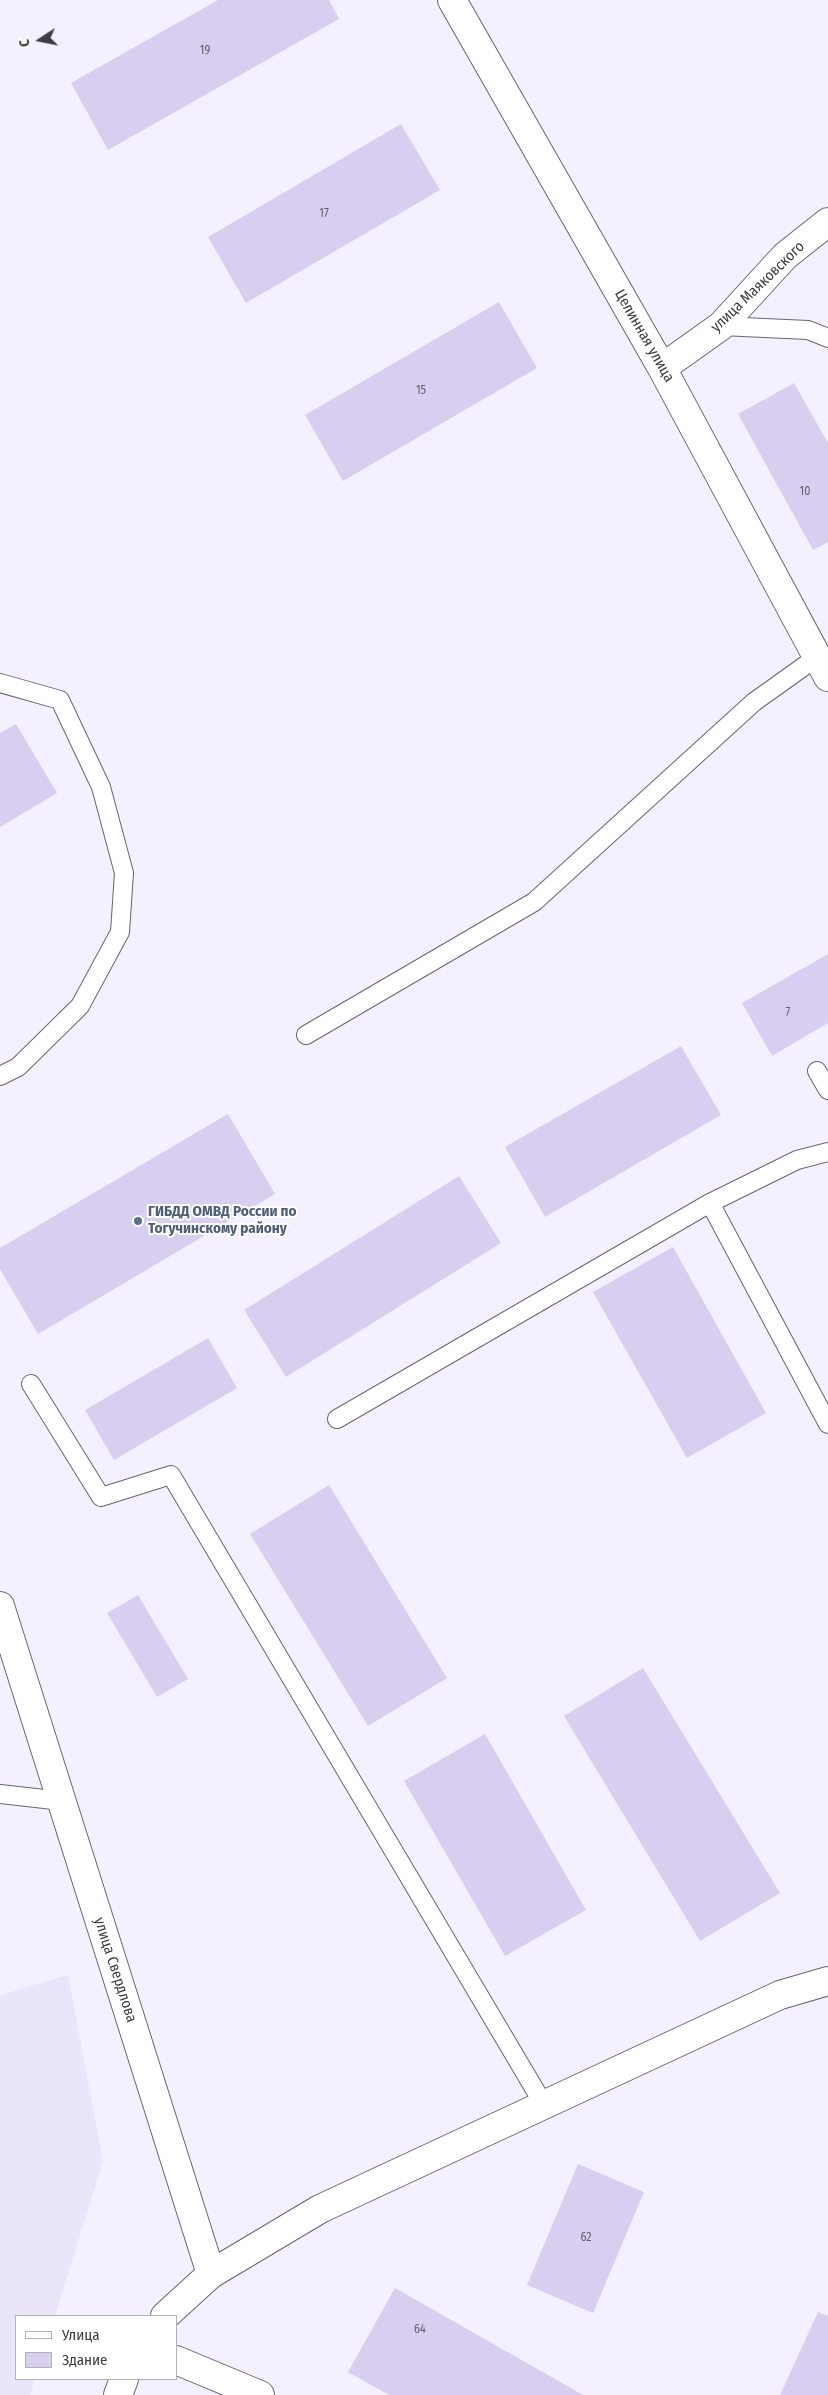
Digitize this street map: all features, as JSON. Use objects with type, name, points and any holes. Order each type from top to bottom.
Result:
[{"type":"street","name":"Целинная улица","points":[[455,2],[662,368],[823,667]]},
{"type":"street","name":"улица Маяковского","points":[[662,368],[721,326],[785,256],[828,222]]},
{"type":"street","name":"улица Свердлова","points":[[0,1606],[211,2274]]},
{"type":"street","points":[[166,2315],[211,2274],[320,2209],[780,1995],[828,1981]]},
{"type":"street","points":[[178,2361],[260,2395]]},
{"type":"street","points":[[118,2395],[124,2380]]},
{"type":"lane","points":[[721,326],[808,330],[828,338]]},
{"type":"lane","points":[[306,1035],[534,902],[754,702],[823,667]]},
{"type":"lane","points":[[0,683],[60,700],[101,786],[124,872],[120,932],[80,1006],[18,1067],[0,1076]]},
{"type":"lane","points":[[817,1070],[828,1090]]},
{"type":"lane","points":[[337,1419],[710,1203],[797,1160],[828,1152]]},
{"type":"lane","points":[[710,1203],[828,1424]]},
{"type":"lane","points":[[31,1384],[101,1497],[171,1475],[544,2105]]},
{"type":"lane","points":[[0,1794],[62,1801]]},
{"type":"shaded area","points":[[68,1975],[103,2161],[55,2315],[15,2315],[15,2380],[35,2380],[30,2395],[0,2395],[0,1995]]},
{"type":"building","points":[[218,0],[329,0],[339,19],[108,150],[71,83]]},
{"type":"building","points":[[401,124],[440,190],[246,303],[208,237]]},
{"type":"building","points":[[499,302],[537,368],[343,481],[305,415]]},
{"type":"building","points":[[794,383],[828,443],[828,542],[813,550],[738,414]]},
{"type":"building","points":[[16,724],[57,793],[0,827],[0,733]]},
{"type":"building","points":[[828,954],[828,1023],[772,1056],[742,1003]]},
{"type":"building","points":[[681,1046],[721,1115],[545,1217],[505,1147]]},
{"type":"building","name":"ГИБДД ОМВД России по Тогучинскому району","points":[[228,1114],[275,1194],[38,1334],[0,1269],[0,1248]]},
{"type":"building","points":[[459,1176],[501,1243],[286,1377],[244,1310]]},
{"type":"building","points":[[673,1247],[766,1413],[687,1458],[593,1292]]},
{"type":"building","points":[[208,1338],[237,1388],[114,1460],[85,1410]]},
{"type":"building","points":[[329,1485],[447,1678],[368,1726],[250,1534]]},
{"type":"building","points":[[138,1595],[188,1679],[157,1697],[107,1613]]},
{"type":"building","points":[[643,1668],[780,1893],[700,1941],[564,1716]]},
{"type":"building","points":[[485,1734],[586,1910],[505,1956],[404,1781]]},
{"type":"building","points":[[578,2164],[644,2192],[593,2313],[527,2285]]},
{"type":"building","points":[[395,2288],[583,2395],[389,2395],[348,2372]]},
{"type":"building","points":[[818,2312],[828,2316],[828,2395],[780,2395]]},
{"type":"place","name":"ГИБДД ОМВД России по Тогучинскому району","points":[[138,1221]]}]
